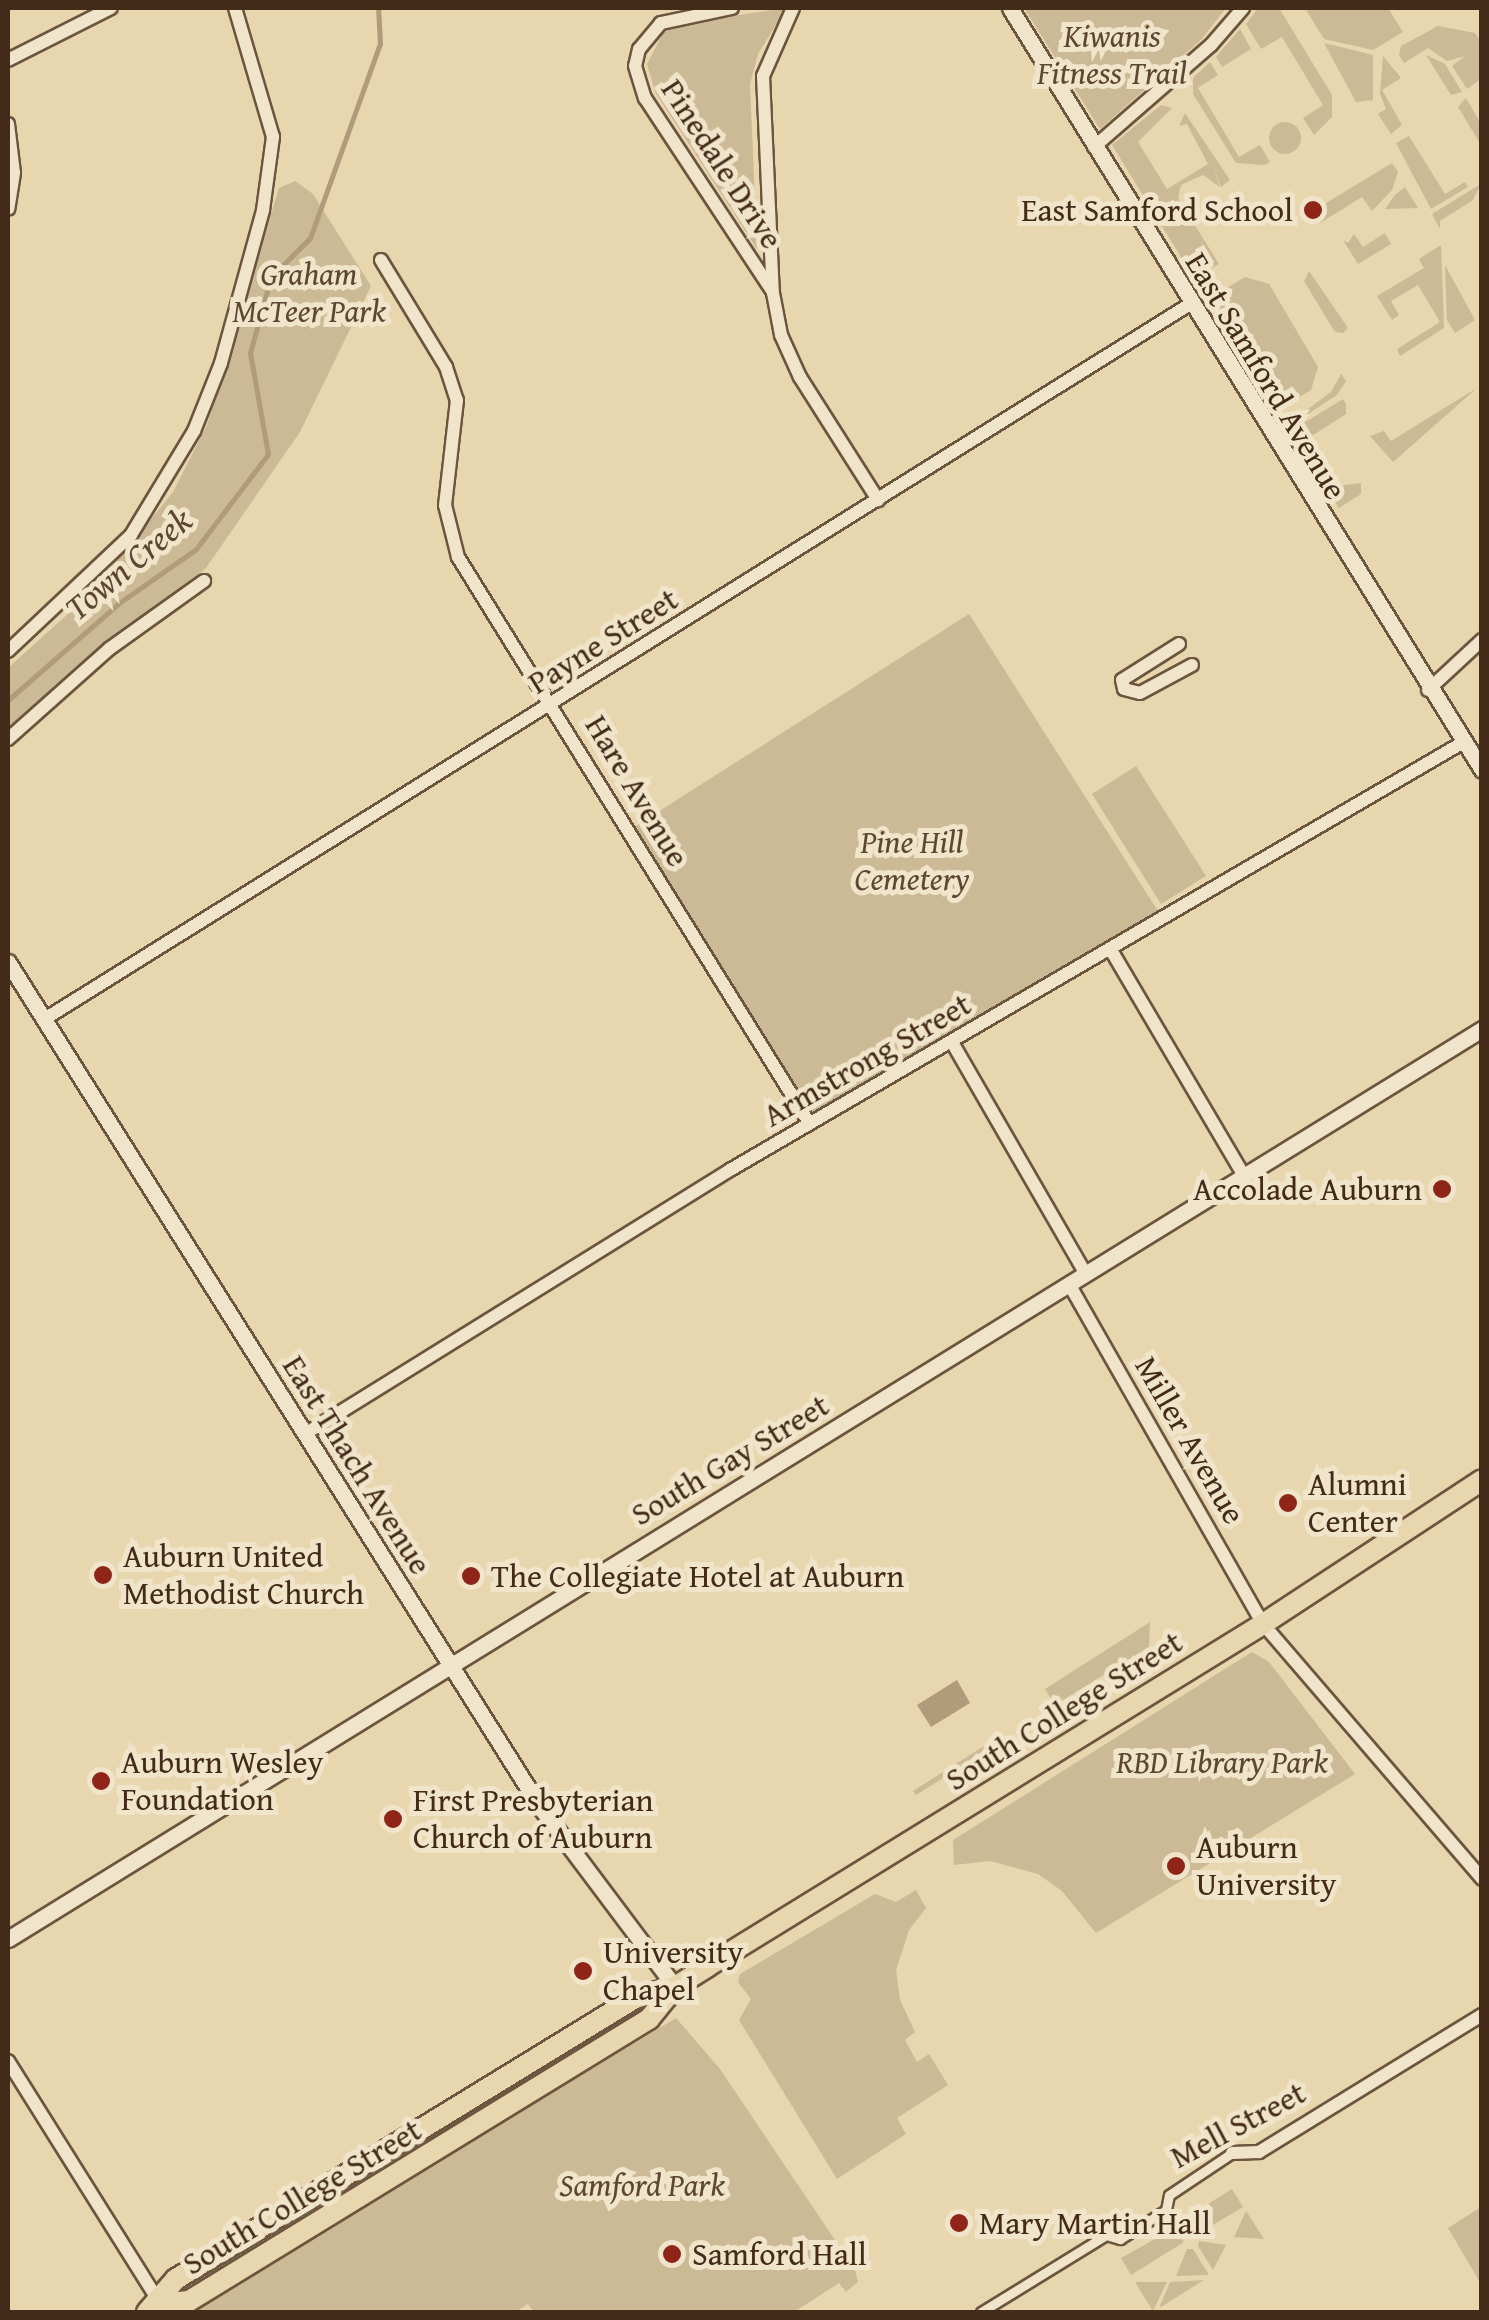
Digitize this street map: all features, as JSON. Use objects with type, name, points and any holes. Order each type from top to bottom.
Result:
[{"type":"main road","name":"South College Street","points":[[157,2310],[189,2301],[648,2018],[675,1988],[1263,1624],[1482,1480]]},
{"type":"street","points":[[8,60],[111,8]]},
{"type":"street","points":[[8,651],[132,535],[194,432],[221,363],[263,210],[272,138],[234,8]]},
{"type":"street","name":"Pinedale Drive","points":[[732,8],[661,23],[639,49],[635,66],[645,98],[774,293]]},
{"type":"street","name":"Pinedale Drive","points":[[792,8],[763,76],[774,293],[788,352],[878,500]]},
{"type":"street","name":"East Samford Avenue","points":[[1010,8],[1428,690],[1482,770]]},
{"type":"street","points":[[1094,147],[1211,45],[1243,8]]},
{"type":"street","points":[[8,124],[14,173],[8,209]]},
{"type":"street","name":"Hare Avenue","points":[[381,260],[446,368],[457,400],[444,505],[458,558],[810,1124]]},
{"type":"street","name":"Payne Street","points":[[43,1020],[552,706],[1190,304]]},
{"type":"street","points":[[8,739],[110,649],[204,580]]},
{"type":"street","points":[[1428,690],[1482,640]]},
{"type":"street","points":[[1179,644],[1122,680],[1124,689],[1140,693],[1192,665]]},
{"type":"street","name":"Armstrong Street","points":[[305,1434],[810,1124],[1462,743]]},
{"type":"street","points":[[1111,950],[1244,1176]]},
{"type":"street","name":"East Thach Avenue","points":[[8,962],[540,1807],[675,1988]]},
{"type":"street","name":"South Gay Street","points":[[8,1938],[1482,1029]]},
{"type":"street","points":[[952,1044],[1086,1274]]},
{"type":"street","name":"Miller Avenue","points":[[1069,1284],[1263,1624],[1482,1879]]},
{"type":"street","name":"Mell Street","points":[[981,2312],[1106,2234],[1120,2239],[1166,2210],[1168,2195],[1232,2153],[1259,2152],[1482,2014]]},
{"type":"street","points":[[8,2061],[157,2310]]},
{"type":"green space","points":[[786,8],[758,54],[750,84],[757,249],[655,92],[647,64],[663,33],[680,24]]},
{"type":"green space","name":"Kiwanis Fitness Trail","points":[[1024,8],[1226,8],[1201,40],[1100,129]]},
{"type":"green space","points":[[1258,8],[1279,8],[1332,95],[1332,117],[1314,135],[1303,118],[1323,105],[1282,37],[1261,49],[1246,24]]},
{"type":"green space","points":[[1305,8],[1388,8],[1403,32],[1373,50],[1324,39]]},
{"type":"green space","points":[[1438,26],[1475,33],[1481,42],[1481,79],[1467,89],[1452,66],[1465,56],[1447,61],[1428,48],[1404,63],[1399,55],[1401,46]]},
{"type":"green space","points":[[1240,29],[1251,49],[1222,67],[1216,57]]},
{"type":"green space","points":[[1324,43],[1373,55],[1373,100],[1356,102]]},
{"type":"green space","points":[[1426,55],[1445,64],[1462,92],[1451,95]]},
{"type":"green space","points":[[1383,56],[1401,78],[1382,90],[1402,125],[1391,134],[1378,114],[1386,109],[1380,94]]},
{"type":"green space","points":[[1210,62],[1218,75],[1198,88],[1239,157],[1260,145],[1270,162],[1236,163],[1193,94],[1193,78]]},
{"type":"green space","points":[[1466,98],[1481,124],[1481,145],[1458,107]]},
{"type":"green space","points":[[1161,105],[1172,108],[1138,142],[1167,189],[1208,164],[1187,124],[1179,126],[1185,113],[1230,180],[1221,187],[1212,164],[1220,187],[1203,175],[1181,185],[1178,198],[1219,264],[1201,275],[1189,270],[1112,145]]},
{"type":"green space","points":[[1285,122],[1296,127],[1301,138],[1296,149],[1285,154],[1274,149],[1269,138],[1274,127]]},
{"type":"green space","points":[[1409,136],[1445,194],[1465,182],[1468,187],[1431,209],[1396,143]]},
{"type":"green space","points":[[1392,163],[1398,172],[1392,190],[1372,211],[1362,197],[1320,223],[1313,211]]},
{"type":"green space","name":"Graham McTeer Park","points":[[295,181],[313,194],[371,286],[300,432],[206,568],[107,643],[8,733],[8,668],[89,595],[173,492],[207,425],[279,188]]},
{"type":"green space","points":[[1481,184],[1473,200],[1440,221],[1440,229],[1432,214]]},
{"type":"green space","points":[[1405,187],[1418,208],[1385,209],[1395,195]]},
{"type":"green space","points":[[1385,233],[1391,244],[1358,264],[1343,240],[1348,243],[1354,234],[1363,247]]},
{"type":"green space","points":[[1441,245],[1444,328],[1400,356],[1397,349],[1440,322],[1418,285],[1391,301],[1399,315],[1392,320],[1377,296],[1424,268],[1419,259]]},
{"type":"green space","points":[[1445,265],[1475,320],[1455,333],[1447,320]]},
{"type":"green space","points":[[1309,271],[1348,328],[1343,333],[1335,332],[1304,281]]},
{"type":"green space","points":[[1245,277],[1269,284],[1318,367],[1311,390],[1275,412],[1207,300]]},
{"type":"green space","points":[[1341,374],[1346,381],[1337,395],[1299,420],[1302,424],[1343,399],[1346,404],[1346,414],[1304,441],[1336,486],[1361,483],[1361,494],[1339,508],[1285,426],[1331,392]]},
{"type":"green space","points":[[1477,388],[1393,462],[1370,436],[1384,431],[1391,441]]},
{"type":"green space","name":"Pine Hill Cemetery","points":[[969,614],[1163,919],[810,1124],[628,831]]},
{"type":"green space","points":[[1136,766],[1206,876],[1161,904],[1092,794]]},
{"type":"green space","points":[[1150,1622],[1149,1647],[1055,1705],[1045,1689]]},
{"type":"green space","name":"RBD Library Park","points":[[1252,1652],[1269,1662],[1355,1774],[1096,1933],[1062,1891],[1038,1874],[990,1861],[954,1865],[953,1840]]},
{"type":"green space","points":[[997,1738],[999,1743],[916,1795],[913,1791]]},
{"type":"green space","points":[[916,1890],[926,1908],[909,1930],[896,1970],[900,2000],[915,2032],[905,2040],[917,2062],[929,2054],[948,2085],[897,2118],[906,2134],[837,2179],[739,2020],[751,1999],[738,1982],[740,1974],[875,1894],[896,1902]]},
{"type":"green space","points":[[627,2011],[629,2014],[415,2152],[415,2144]]},
{"type":"green space","name":"Samford Park","points":[[676,2018],[720,2069],[855,2270],[858,2282],[846,2292],[839,2283],[794,2312],[534,2312],[528,2304],[515,2312],[188,2312]]},
{"type":"green space","points":[[408,2148],[409,2156],[195,2289],[192,2283]]},
{"type":"green space","points":[[1232,2189],[1243,2207],[1194,2236],[1184,2219]]},
{"type":"green space","points":[[1481,2207],[1481,2284],[1448,2228]]},
{"type":"green space","points":[[1246,2211],[1264,2239],[1234,2237]]},
{"type":"green space","points":[[1175,2228],[1184,2242],[1131,2275],[1121,2258]]},
{"type":"green space","points":[[1199,2241],[1226,2245],[1213,2270],[1198,2246]]},
{"type":"green space","points":[[1187,2249],[1193,2249],[1209,2275],[1176,2276]]},
{"type":"green space","points":[[1204,2280],[1161,2307],[1160,2306],[1170,2282]]},
{"type":"green space","points":[[1135,2282],[1167,2282],[1153,2311]]},
{"type":"shaded area","points":[[957,1680],[970,1703],[931,1727],[917,1705]]},
{"type":"waterway","name":"Town Creek","points":[[8,700],[119,603],[196,549],[268,454],[250,353],[271,277],[310,238],[380,44],[378,8]]},
{"type":"place","name":"East Samford School","points":[[1313,210]]},
{"type":"place","name":"Accolade Auburn","points":[[1442,1189]]},
{"type":"place","name":"Alumni Center","points":[[1288,1503]]},
{"type":"place","name":"Auburn United Methodist Church","points":[[103,1575]]},
{"type":"place","name":"The Collegiate Hotel at Auburn","points":[[471,1576]]},
{"type":"place","name":"Auburn Wesley Foundation","points":[[101,1781]]},
{"type":"place","name":"First Presbyterian Church of Auburn","points":[[393,1819]]},
{"type":"place","name":"Auburn University","points":[[1176,1866]]},
{"type":"place","name":"University Chapel","points":[[583,1971]]},
{"type":"place","name":"Mary Martin Hall","points":[[959,2223]]},
{"type":"place","name":"Samford Hall","points":[[672,2254]]}]
